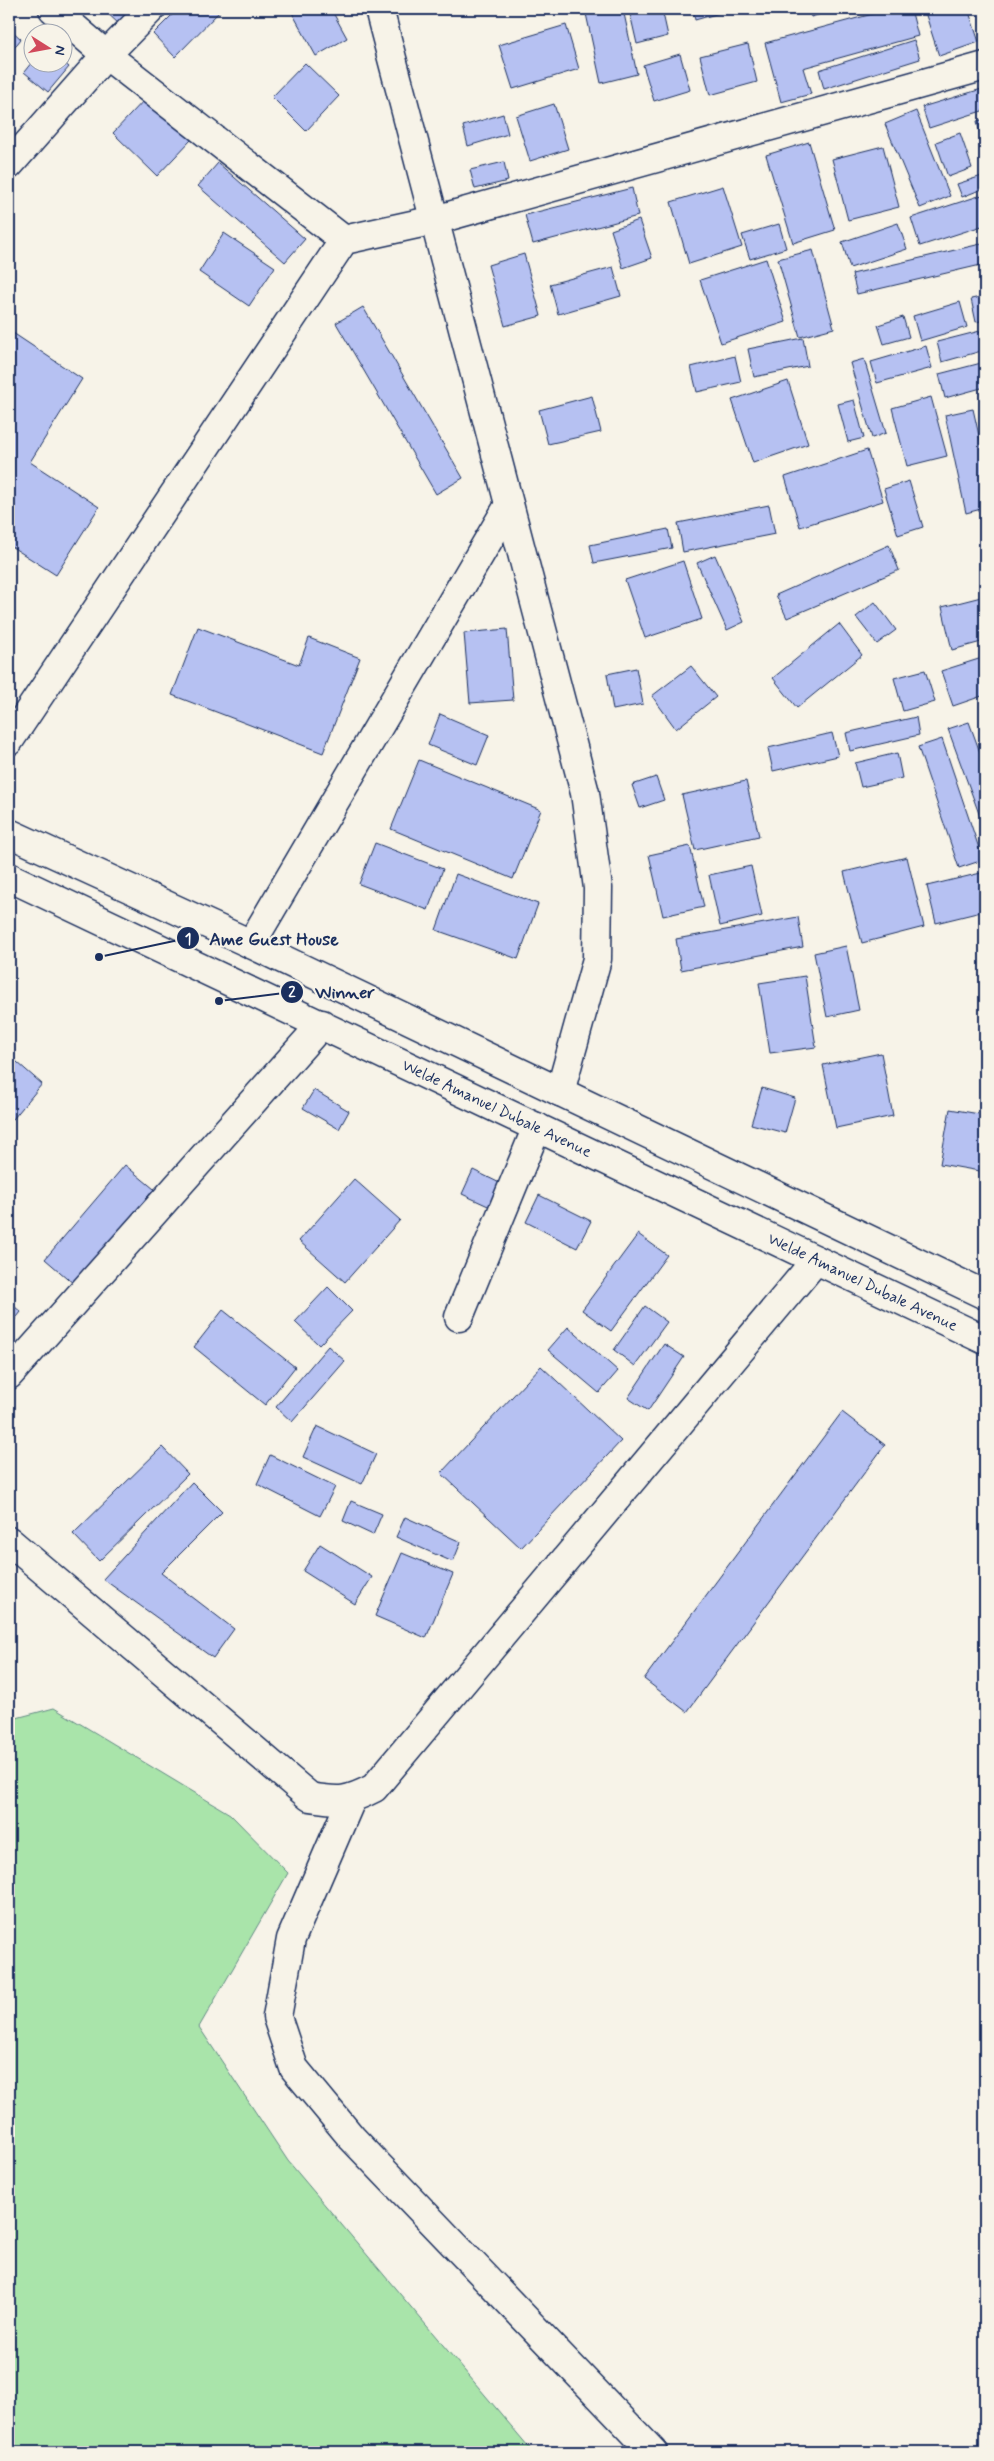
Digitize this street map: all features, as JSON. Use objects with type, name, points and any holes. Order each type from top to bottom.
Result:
[{"type":"street","points":[[53,9],[106,55],[344,240]]},
{"type":"street","points":[[9,165],[106,55],[151,9]]},
{"type":"street","points":[[380,9],[585,793],[598,888],[598,959],[560,1092]]},
{"type":"street","points":[[9,741],[344,240],[435,220],[985,66]]},
{"type":"street","points":[[251,944],[509,505]]},
{"type":"street","points":[[9,833],[251,944],[985,1295]]},
{"type":"street","name":"Welde Amanuel Dubale Avenue","points":[[9,877],[985,1340]]},
{"type":"street","points":[[9,1375],[322,1024]]},
{"type":"street","points":[[458,1317],[537,1127]]},
{"type":"street","points":[[9,1540],[310,1797],[333,1801],[351,1800],[374,1788],[816,1260]]},
{"type":"street","points":[[351,1800],[290,1939],[277,2017],[294,2068],[352,2138],[653,2452]]},
{"type":"green space","points":[[54,1708],[230,1814],[288,1873],[199,2027],[288,2161],[533,2452],[9,2452],[9,1720]]},
{"type":"building","points":[[103,9],[137,9],[121,26]]},
{"type":"building","points":[[178,9],[222,9],[175,57],[153,34]]},
{"type":"building","points":[[290,9],[331,9],[347,38],[316,56]]},
{"type":"building","points":[[585,9],[623,9],[637,74],[601,83]]},
{"type":"building","points":[[629,9],[662,9],[668,36],[637,44]]},
{"type":"building","points":[[693,9],[722,9],[723,12],[695,20]]},
{"type":"building","points":[[809,9],[838,9],[811,17]]},
{"type":"building","points":[[891,9],[911,9],[918,36],[803,68],[811,94],[781,102],[765,43]]},
{"type":"building","points":[[924,9],[968,9],[979,42],[939,56]]},
{"type":"building","points":[[566,25],[579,69],[513,89],[499,45]]},
{"type":"building","points":[[9,28],[21,39],[9,54]]},
{"type":"building","points":[[914,40],[920,59],[824,89],[819,70]]},
{"type":"building","points":[[748,44],[757,82],[710,95],[700,56]]},
{"type":"building","points":[[680,54],[690,90],[654,101],[643,65]]},
{"type":"building","points":[[305,63],[339,96],[306,131],[272,97]]},
{"type":"building","points":[[24,72],[65,72],[48,92]]},
{"type":"building","points":[[985,88],[985,110],[929,128],[922,107]]},
{"type":"building","points":[[147,97],[191,140],[157,176],[113,133]]},
{"type":"building","points":[[554,104],[568,149],[530,161],[516,116]]},
{"type":"building","points":[[916,111],[950,196],[920,208],[885,124]]},
{"type":"building","points":[[503,114],[508,134],[468,146],[463,126]]},
{"type":"building","points":[[985,119],[985,154],[977,121]]},
{"type":"building","points":[[960,133],[972,168],[948,177],[936,142]]},
{"type":"building","points":[[809,142],[835,230],[793,243],[766,155]]},
{"type":"building","points":[[883,146],[899,207],[848,220],[832,159]]},
{"type":"building","points":[[504,162],[508,181],[475,189],[470,170]]},
{"type":"building","points":[[218,163],[305,239],[285,262],[198,186]]},
{"type":"building","points":[[985,175],[985,188],[962,197],[957,184]]},
{"type":"building","points":[[723,186],[742,247],[689,264],[671,202]]},
{"type":"building","points":[[632,188],[638,216],[533,244],[525,215]]},
{"type":"building","points":[[985,194],[985,225],[920,246],[911,218]]},
{"type":"building","points":[[639,220],[652,258],[623,268],[611,230]]},
{"type":"building","points":[[898,223],[907,249],[850,268],[842,242]]},
{"type":"building","points":[[779,224],[786,248],[750,259],[742,235]]},
{"type":"building","points":[[224,233],[275,267],[249,306],[199,272]]},
{"type":"building","points":[[985,243],[985,264],[857,294],[852,274]]},
{"type":"building","points":[[813,250],[834,328],[800,337],[778,259]]},
{"type":"building","points":[[524,254],[541,316],[505,326],[488,265]]},
{"type":"building","points":[[766,259],[786,322],[721,343],[700,280]]},
{"type":"building","points":[[613,267],[621,296],[558,314],[550,284]]},
{"type":"building","points":[[985,296],[985,320],[976,322],[971,299]]},
{"type":"building","points":[[960,302],[967,327],[920,341],[913,316]]},
{"type":"building","points":[[363,307],[463,478],[436,494],[336,323]]},
{"type":"building","points":[[903,317],[909,337],[884,344],[878,325]]},
{"type":"building","points":[[980,331],[985,350],[942,362],[937,342]]},
{"type":"building","points":[[13,333],[82,379],[30,462],[99,507],[56,575],[9,545],[9,339]]},
{"type":"building","points":[[803,338],[808,366],[754,377],[748,349]]},
{"type":"building","points":[[926,346],[932,368],[877,383],[871,362]]},
{"type":"building","points":[[735,356],[741,382],[697,392],[691,367]]},
{"type":"building","points":[[864,359],[886,433],[872,438],[850,363]]},
{"type":"building","points":[[985,362],[985,387],[945,398],[939,374]]},
{"type":"building","points":[[788,381],[808,444],[753,463],[732,400]]},
{"type":"building","points":[[592,396],[601,432],[548,444],[539,410]]},
{"type":"building","points":[[931,397],[947,456],[907,466],[892,408]]},
{"type":"building","points":[[854,400],[864,438],[848,442],[838,404]]},
{"type":"building","points":[[973,409],[985,462],[985,508],[966,513],[945,415]]},
{"type":"building","points":[[867,450],[883,501],[800,527],[785,477]]},
{"type":"building","points":[[909,481],[923,527],[898,535],[884,489]]},
{"type":"building","points":[[769,505],[775,534],[683,552],[678,523]]},
{"type":"building","points":[[668,529],[672,548],[594,563],[590,545]]},
{"type":"building","points":[[889,545],[899,570],[787,618],[776,595]]},
{"type":"building","points":[[715,555],[744,622],[727,630],[697,563]]},
{"type":"building","points":[[683,561],[702,619],[645,638],[625,580]]},
{"type":"building","points":[[985,596],[985,641],[952,650],[942,607]]},
{"type":"building","points":[[875,602],[896,630],[877,644],[856,617]]},
{"type":"building","points":[[839,624],[862,655],[797,708],[773,678]]},
{"type":"building","points":[[198,627],[299,665],[309,638],[360,658],[323,753],[172,695]]},
{"type":"building","points":[[507,629],[513,700],[470,703],[464,633]]},
{"type":"building","points":[[985,657],[985,695],[953,706],[941,671]]},
{"type":"building","points":[[691,666],[716,697],[676,729],[652,696]]},
{"type":"building","points":[[636,668],[643,704],[613,710],[607,674]]},
{"type":"building","points":[[925,670],[935,702],[903,711],[894,678]]},
{"type":"building","points":[[440,714],[489,735],[477,765],[428,745]]},
{"type":"building","points":[[916,717],[919,735],[850,751],[846,733]]},
{"type":"building","points":[[969,722],[985,766],[985,830],[948,729]]},
{"type":"building","points":[[832,733],[838,756],[773,771],[768,748]]},
{"type":"building","points":[[942,739],[983,860],[959,868],[918,747]]},
{"type":"building","points":[[897,753],[902,778],[861,787],[855,763]]},
{"type":"building","points":[[419,760],[541,810],[513,879],[391,829]]},
{"type":"building","points":[[656,777],[664,800],[640,808],[632,785]]},
{"type":"building","points":[[746,781],[759,836],[695,850],[682,795]]},
{"type":"building","points":[[375,843],[443,869],[428,910],[359,884]]},
{"type":"building","points":[[690,846],[704,907],[663,916],[649,855]]},
{"type":"building","points":[[907,857],[924,927],[862,943],[844,872]]},
{"type":"building","points":[[751,866],[762,916],[720,926],[709,875]]},
{"type":"building","points":[[985,872],[985,911],[936,923],[927,886]]},
{"type":"building","points":[[456,874],[538,904],[518,959],[436,930]]},
{"type":"building","points":[[798,917],[803,947],[681,970],[676,939]]},
{"type":"building","points":[[846,946],[859,1010],[827,1017],[814,953]]},
{"type":"building","points":[[805,976],[816,1047],[770,1053],[759,983]]},
{"type":"building","points":[[881,1053],[893,1116],[836,1128],[823,1065]]},
{"type":"building","points":[[9,1055],[42,1084],[9,1124]]},
{"type":"building","points":[[762,1088],[795,1098],[785,1133],[751,1124]]},
{"type":"building","points":[[314,1090],[349,1111],[339,1129],[303,1108]]},
{"type":"building","points":[[950,1109],[985,1115],[985,1172],[940,1164]]},
{"type":"building","points":[[125,1165],[154,1189],[74,1284],[45,1259]]},
{"type":"building","points":[[473,1170],[510,1188],[499,1211],[462,1194]]},
{"type":"building","points":[[354,1179],[400,1220],[345,1282],[299,1241]]},
{"type":"building","points":[[539,1195],[591,1221],[577,1248],[526,1222]]},
{"type":"building","points":[[638,1234],[667,1255],[611,1331],[582,1310]]},
{"type":"building","points":[[328,1287],[352,1311],[319,1345],[295,1322]]},
{"type":"building","points":[[9,1302],[21,1312],[9,1327]]},
{"type":"building","points":[[645,1306],[667,1322],[635,1366],[614,1350]]},
{"type":"building","points":[[223,1310],[295,1367],[265,1405],[194,1347]]},
{"type":"building","points":[[568,1327],[618,1371],[599,1393],[548,1350]]},
{"type":"building","points":[[664,1344],[684,1357],[648,1411],[628,1398]]},
{"type":"building","points":[[328,1346],[345,1361],[292,1422],[276,1407]]},
{"type":"building","points":[[541,1366],[621,1441],[521,1548],[441,1473]]},
{"type":"building","points":[[842,1412],[885,1445],[687,1712],[644,1679]]},
{"type":"building","points":[[317,1426],[376,1454],[362,1484],[303,1457]]},
{"type":"building","points":[[162,1447],[188,1474],[99,1561],[73,1534]]},
{"type":"building","points":[[270,1455],[335,1487],[320,1516],[257,1484]]},
{"type":"building","points":[[192,1482],[222,1512],[161,1573],[234,1629],[213,1658],[103,1579]]},
{"type":"building","points":[[351,1501],[382,1514],[373,1535],[343,1521]]},
{"type":"building","points":[[405,1517],[461,1542],[453,1562],[396,1537]]},
{"type":"building","points":[[320,1544],[372,1577],[355,1604],[303,1571]]},
{"type":"building","points":[[402,1553],[453,1574],[426,1638],[375,1616]]},
{"type":"place","name":"Ame Guest House","points":[[99,957]]},
{"type":"place","name":"Winner","points":[[219,1001]]}]
